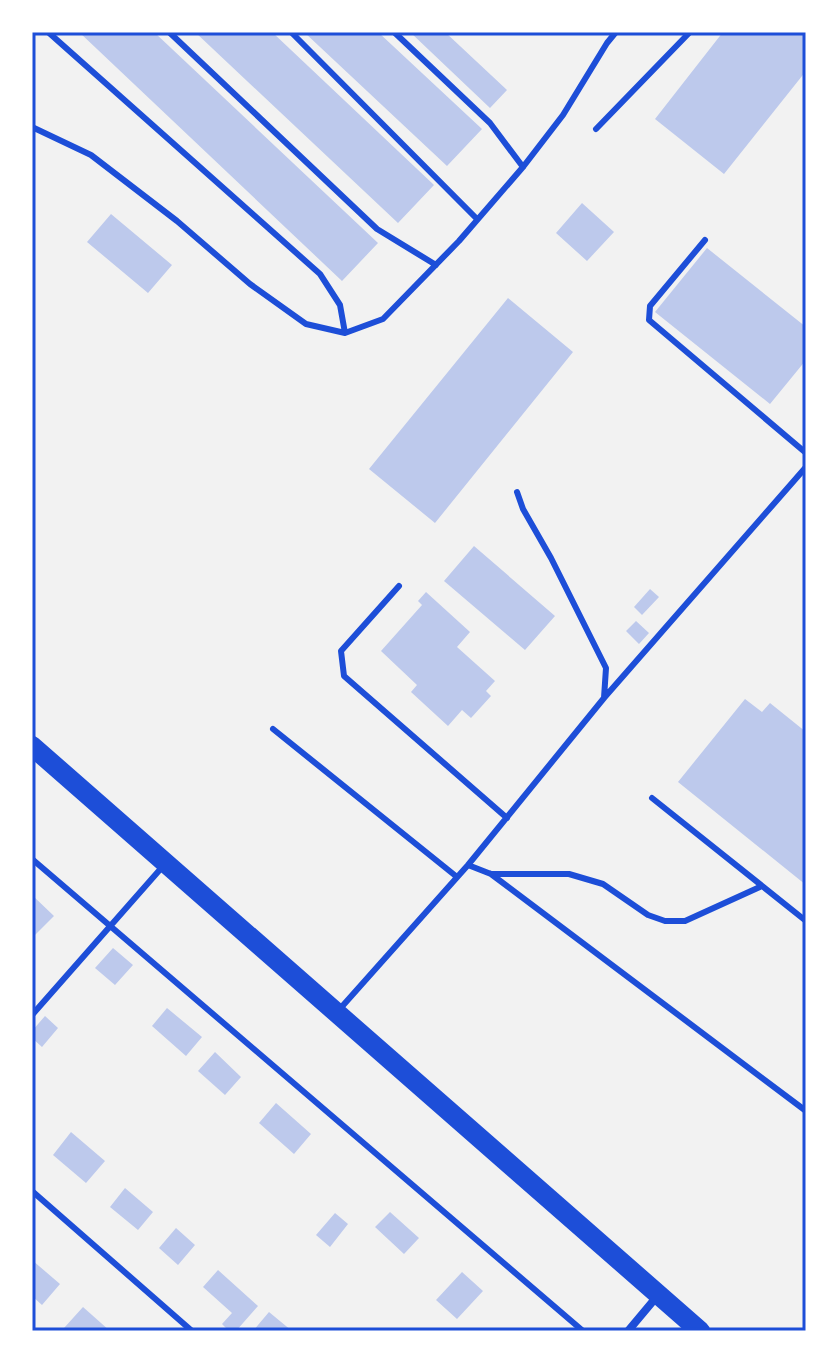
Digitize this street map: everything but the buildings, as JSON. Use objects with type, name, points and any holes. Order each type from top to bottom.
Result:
[{"type":"main road","points":[[32,746],[700,1331]]},
{"type":"street","points":[[628,1331],[659,1294]]},
{"type":"lane","points":[[48,32],[320,274],[340,305],[345,333]]},
{"type":"lane","points":[[169,32],[377,229],[436,265]]},
{"type":"lane","points":[[291,32],[477,219]]},
{"type":"lane","points":[[394,32],[490,123],[523,167]]},
{"type":"lane","points":[[32,127],[91,155],[177,221],[250,284],[306,324],[345,333],[383,319],[436,265],[523,167],[563,115],[616,32]]},
{"type":"lane","points":[[596,129],[690,32]]},
{"type":"lane","points":[[705,240],[650,306],[649,320],[806,453]]},
{"type":"lane","points":[[336,1014],[468,865],[604,698],[806,467]]},
{"type":"lane","points":[[517,492],[606,668],[604,698]]},
{"type":"lane","points":[[399,586],[341,651],[344,676],[507,818]]},
{"type":"lane","points":[[273,729],[457,877]]},
{"type":"lane","points":[[652,798],[806,921]]},
{"type":"lane","points":[[32,859],[583,1331]]},
{"type":"lane","points":[[32,1015],[166,863]]},
{"type":"lane","points":[[468,865],[491,874],[806,1111]]},
{"type":"lane","points":[[491,874],[569,874],[592,880],[603,884],[648,915],[665,921],[685,921],[762,886]]},
{"type":"lane","points":[[32,1191],[192,1331]]}]
